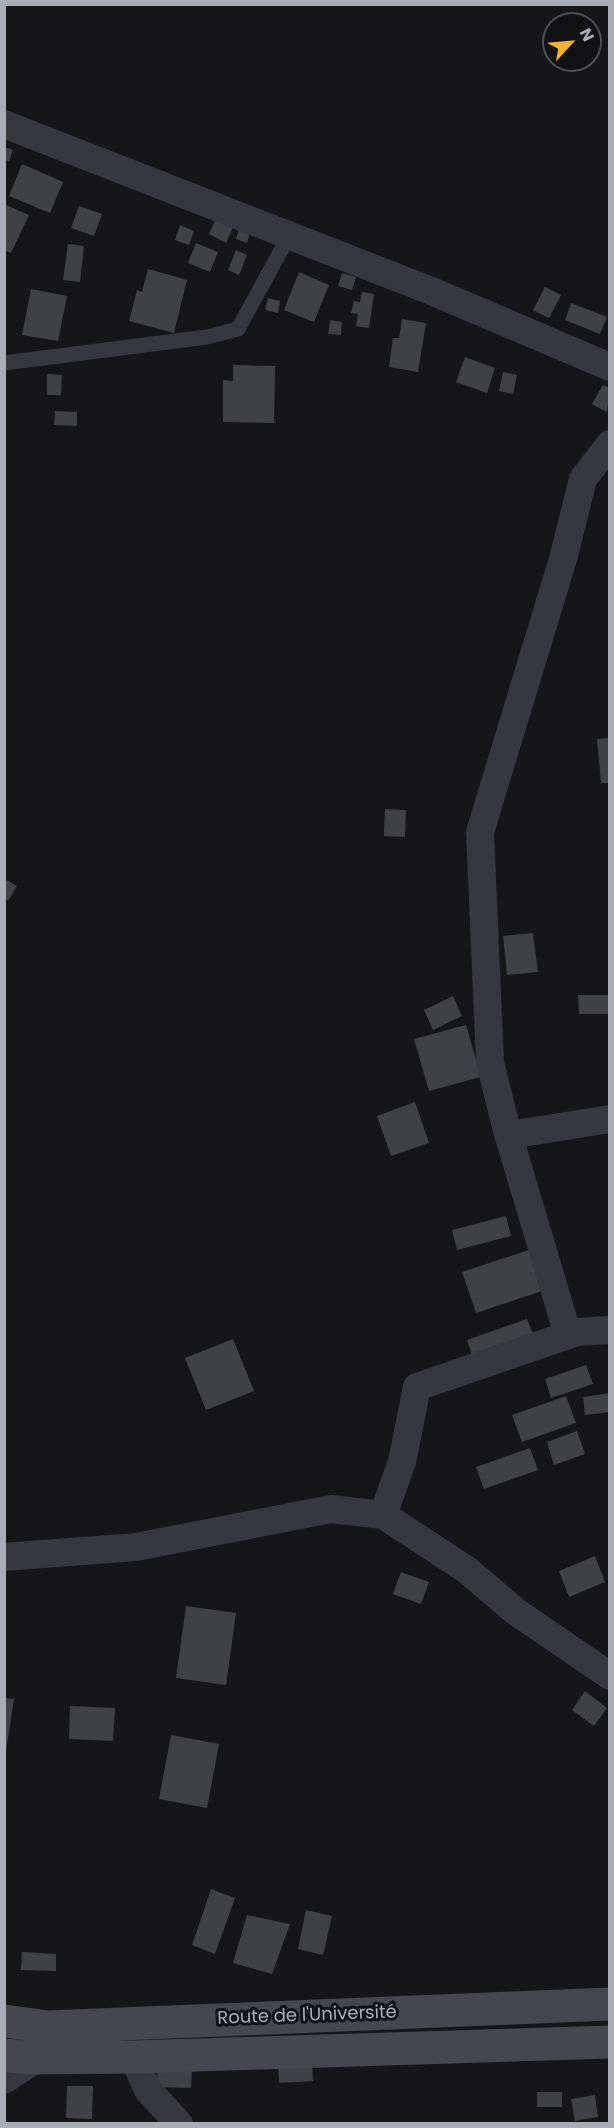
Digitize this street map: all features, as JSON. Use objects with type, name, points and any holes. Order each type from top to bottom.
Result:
[{"type":"main road","name":"Route de l'Université","points":[[4,2021],[48,2027],[609,2004]]},
{"type":"main road","name":"Route de l'Université","points":[[19,2056],[133,2057],[609,2043]]},
{"type":"street","points":[[4,123],[434,292],[609,368]]},
{"type":"street","points":[[568,1335],[509,1136],[490,1062],[480,832],[563,559],[583,479],[609,444]]},
{"type":"street","points":[[509,1136],[609,1119]]},
{"type":"street","points":[[383,1515],[402,1462],[417,1387],[577,1332],[609,1330]]},
{"type":"street","points":[[4,1557],[136,1547],[331,1509],[383,1515],[467,1570],[515,1611],[609,1676]]},
{"type":"street","points":[[4,2077],[19,2056]]},
{"type":"street","points":[[133,2057],[148,2090],[179,2124]]},
{"type":"lane","points":[[4,363],[207,337],[238,329],[290,234]]},
{"type":"building","points":[[5,147],[13,150],[9,161],[5,160]]},
{"type":"building","points":[[22,164],[63,182],[50,213],[9,196]]},
{"type":"building","points":[[4,204],[29,215],[11,253],[4,250]]},
{"type":"building","points":[[79,206],[102,214],[94,236],[71,228]]},
{"type":"building","points":[[216,219],[233,227],[226,243],[209,234]]},
{"type":"building","points":[[180,225],[194,231],[189,245],[175,240]]},
{"type":"building","points":[[239,229],[250,233],[247,243],[236,239]]},
{"type":"building","points":[[196,243],[218,252],[210,272],[188,263]]},
{"type":"building","points":[[68,244],[84,246],[80,282],[63,280]]},
{"type":"building","points":[[236,250],[247,255],[239,275],[228,270]]},
{"type":"building","points":[[148,269],[187,280],[174,333],[129,321],[137,290],[142,292]]},
{"type":"building","points":[[299,272],[329,285],[314,322],[284,310]]},
{"type":"building","points":[[342,273],[356,277],[352,290],[338,286]]},
{"type":"building","points":[[545,287],[561,295],[549,318],[533,310]]},
{"type":"building","points":[[31,289],[67,296],[58,341],[22,335]]},
{"type":"building","points":[[362,292],[374,294],[369,328],[356,326],[358,314],[351,313],[354,301],[360,302]]},
{"type":"building","points":[[268,298],[280,301],[278,313],[265,310]]},
{"type":"building","points":[[571,303],[607,317],[600,334],[565,320]]},
{"type":"building","points":[[402,319],[426,323],[418,372],[389,367],[393,338],[399,338]]},
{"type":"building","points":[[330,320],[342,322],[341,335],[328,334]]},
{"type":"building","points":[[465,357],[495,368],[487,393],[456,382]]},
{"type":"building","points":[[233,365],[275,366],[274,423],[223,422],[223,380],[233,381]]},
{"type":"building","points":[[503,372],[517,375],[513,394],[499,391]]},
{"type":"building","points":[[47,374],[62,375],[61,395],[47,395]]},
{"type":"building","points":[[603,385],[610,388],[607,412],[592,404]]},
{"type":"building","points":[[55,411],[77,412],[77,426],[54,425]]},
{"type":"building","points":[[610,738],[610,783],[601,783],[597,739]]},
{"type":"building","points":[[385,809],[406,810],[405,837],[384,836]]},
{"type":"building","points":[[7,880],[17,886],[8,901],[4,898],[4,884]]},
{"type":"building","points":[[533,933],[538,972],[507,975],[503,936]]},
{"type":"building","points":[[578,995],[610,995],[610,1014],[579,1014]]},
{"type":"building","points":[[453,996],[462,1016],[433,1030],[424,1010]]},
{"type":"building","points":[[466,1025],[481,1077],[429,1091],[414,1039]]},
{"type":"building","points":[[415,1102],[429,1143],[391,1156],[377,1116]]},
{"type":"building","points":[[506,1216],[511,1236],[457,1250],[452,1230]]},
{"type":"building","points":[[532,1249],[545,1290],[476,1313],[462,1272]]},
{"type":"building","points":[[527,1319],[535,1339],[474,1361],[467,1340]]},
{"type":"building","points":[[233,1339],[254,1391],[206,1410],[185,1358]]},
{"type":"building","points":[[586,1365],[593,1384],[551,1398],[545,1379]]},
{"type":"building","points":[[610,1393],[610,1412],[585,1415],[583,1397]]},
{"type":"building","points":[[566,1396],[576,1423],[522,1442],[512,1415]]},
{"type":"building","points":[[577,1431],[585,1454],[554,1465],[547,1442]]},
{"type":"building","points":[[530,1448],[538,1470],[484,1489],[476,1467]]},
{"type":"building","points":[[595,1556],[605,1582],[569,1597],[559,1571]]},
{"type":"building","points":[[401,1572],[429,1582],[421,1604],[393,1594]]},
{"type":"building","points":[[186,1606],[236,1613],[226,1685],[176,1678]]},
{"type":"building","points":[[585,1691],[607,1708],[594,1726],[572,1710]]},
{"type":"building","points":[[4,1698],[14,1699],[6,1751],[4,1750]]},
{"type":"building","points":[[70,1706],[115,1708],[113,1741],[69,1739]]},
{"type":"building","points":[[171,1735],[219,1744],[207,1808],[159,1799]]},
{"type":"building","points":[[211,1889],[235,1898],[215,1954],[192,1945]]},
{"type":"building","points":[[306,1910],[332,1916],[323,1955],[298,1949]]},
{"type":"building","points":[[247,1915],[290,1924],[272,1974],[233,1963]]},
{"type":"building","points":[[22,1952],[56,1954],[56,1971],[21,1970]]},
{"type":"building","points":[[158,2063],[192,2064],[191,2088],[157,2087]]},
{"type":"building","points":[[312,2063],[313,2081],[279,2083],[278,2065]]},
{"type":"building","points":[[67,2086],[93,2086],[92,2119],[66,2118]]},
{"type":"building","points":[[537,2092],[562,2092],[562,2107],[537,2107]]},
{"type":"building","points":[[595,2095],[598,2117],[575,2121],[571,2099]]}]
